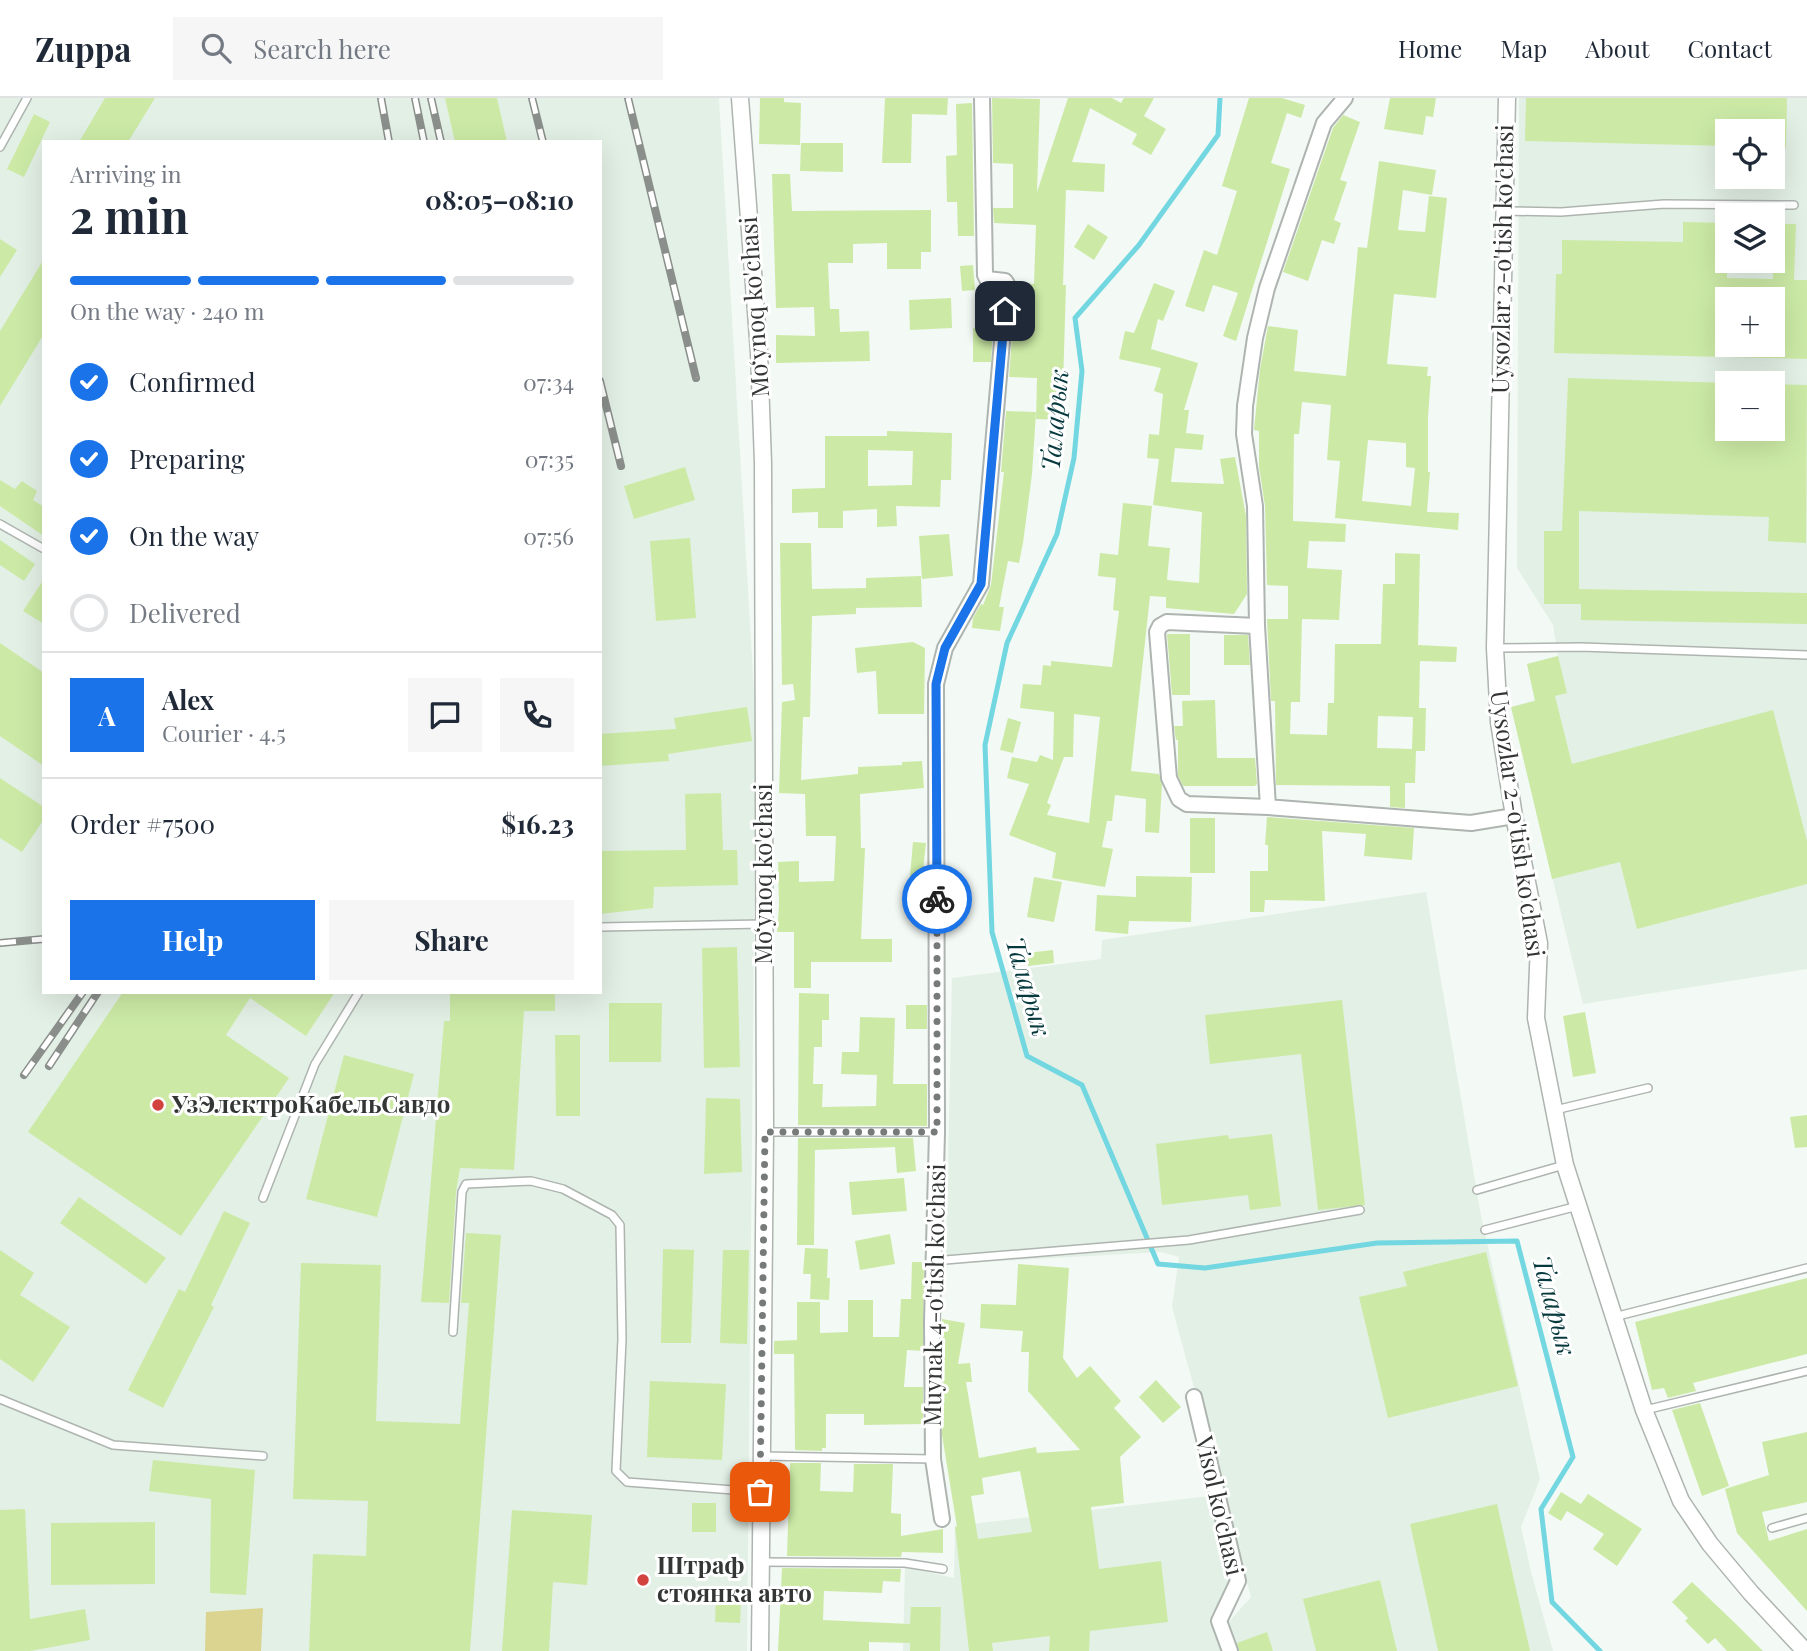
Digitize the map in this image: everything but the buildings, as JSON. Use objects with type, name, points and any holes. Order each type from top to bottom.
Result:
[{"type":"street","name":"Moʻynoq ko'chasi","points":[[740,98],[761,408],[765,1132],[760,1651]]},
{"type":"street","name":"Muynak 4-o'tish ko'chasi","points":[[942,1519],[933,1459],[932,1261],[937,1132],[936,684],[945,648],[981,584],[1007,284],[1005,281],[987,279],[985,275],[982,98]]},
{"type":"street","points":[[1268,807],[1257,626],[1255,506],[1244,434],[1248,374],[1267,288],[1287,227],[1324,123],[1345,98]]},
{"type":"street","name":"Uysozlar 2-o'tish ko'chasi","points":[[1507,98],[1495,648],[1499,722],[1539,943],[1536,1018],[1565,1165],[1644,1410],[1668,1472],[1694,1522],[1751,1593],[1805,1651]]},
{"type":"street","points":[[1257,626],[1167,622],[1160,626],[1157,632],[1169,778],[1180,799],[1187,804],[1268,807],[1471,823],[1514,816]]},
{"type":"street","name":"Visol ko'chasi","points":[[1194,1397],[1238,1581],[1219,1621],[1230,1651]]},
{"type":"lane","points":[[0,147],[27,98]]},
{"type":"lane","points":[[1505,211],[1561,212],[1664,204],[1794,205]]},
{"type":"lane","points":[[0,524],[42,548]]},
{"type":"lane","points":[[1495,648],[1581,647],[1807,655]]},
{"type":"lane","points":[[602,927],[765,924]]},
{"type":"lane","points":[[263,1198],[315,1064],[358,994]]},
{"type":"lane","points":[[1554,1110],[1648,1088]]},
{"type":"lane","name":"Muynak 4-o'tish ko'chasi","points":[[765,1132],[937,1132]]},
{"type":"lane","points":[[1477,1190],[1565,1165]]},
{"type":"lane","points":[[453,1332],[461,1192],[466,1184],[531,1181],[563,1189],[612,1215],[620,1225],[622,1339],[616,1471],[627,1482],[760,1492]]},
{"type":"lane","points":[[1485,1230],[1578,1206]]},
{"type":"lane","points":[[932,1261],[1189,1240],[1360,1210]]},
{"type":"lane","points":[[1613,1317],[1807,1268]]},
{"type":"lane","points":[[1644,1410],[1807,1371]]},
{"type":"lane","points":[[0,1399],[113,1445],[263,1456]]},
{"type":"lane","name":"Muynak 4-o'tish ko'chasi","points":[[761,1456],[933,1459]]},
{"type":"lane","points":[[1772,1528],[1807,1518]]},
{"type":"lane","points":[[760,1562],[905,1563],[943,1569]]},
{"type":"shaded area","points":[[0,98],[719,98],[756,725],[747,1651],[0,1651]]},
{"type":"shaded area","points":[[1519,98],[1807,98],[1807,969],[1583,1004],[1511,707],[1535,700],[1527,664],[1558,656],[1553,625],[1517,568]]},
{"type":"shaded area","points":[[1426,892],[1481,1216],[1540,1479],[1521,1527],[1553,1651],[1236,1651],[1228,1623],[1251,1597],[1172,1307],[1179,1257],[1161,1252],[946,1264],[952,978],[1101,959],[1102,940]]},
{"type":"shaded area","points":[[1210,1496],[1231,1584],[1211,1615],[1223,1651],[903,1651],[905,1567],[954,1578],[955,1526]]},
{"type":"shaded area","points":[[263,1608],[261,1651],[205,1651],[206,1612]]},
{"type":"waterway","name":"Таларык","points":[[1220,98],[1218,135],[1139,245],[1075,318],[1082,371],[1074,458],[1057,534],[1007,643],[985,745],[992,932],[1027,1056],[1082,1085],[1158,1264],[1205,1268],[1377,1243],[1517,1241],[1573,1457],[1541,1509],[1552,1602],[1600,1651]]},
{"type":"railway","points":[[381,98],[389,140]]},
{"type":"railway","points":[[415,98],[424,140]]},
{"type":"railway","points":[[431,98],[441,140]]},
{"type":"railway","points":[[532,98],[542,140]]},
{"type":"railway","points":[[628,98],[696,378]]},
{"type":"railway","points":[[602,389],[621,466]]},
{"type":"railway","points":[[0,943],[42,939]]},
{"type":"railway","points":[[24,1075],[82,994]]},
{"type":"railway","points":[[49,1066],[97,994]]},
{"type":"way so far","points":[[760,1492],[765,1132],[937,1132],[937,899]]},
{"type":"place","name":"УзЭлектроКабельСавдо","points":[[158,1105]]},
{"type":"place","name":"Штраф стоянка авто","points":[[643,1580]]},
{"type":"route","points":[[937,899],[936,684],[945,648],[981,584],[1005,311]]}]
